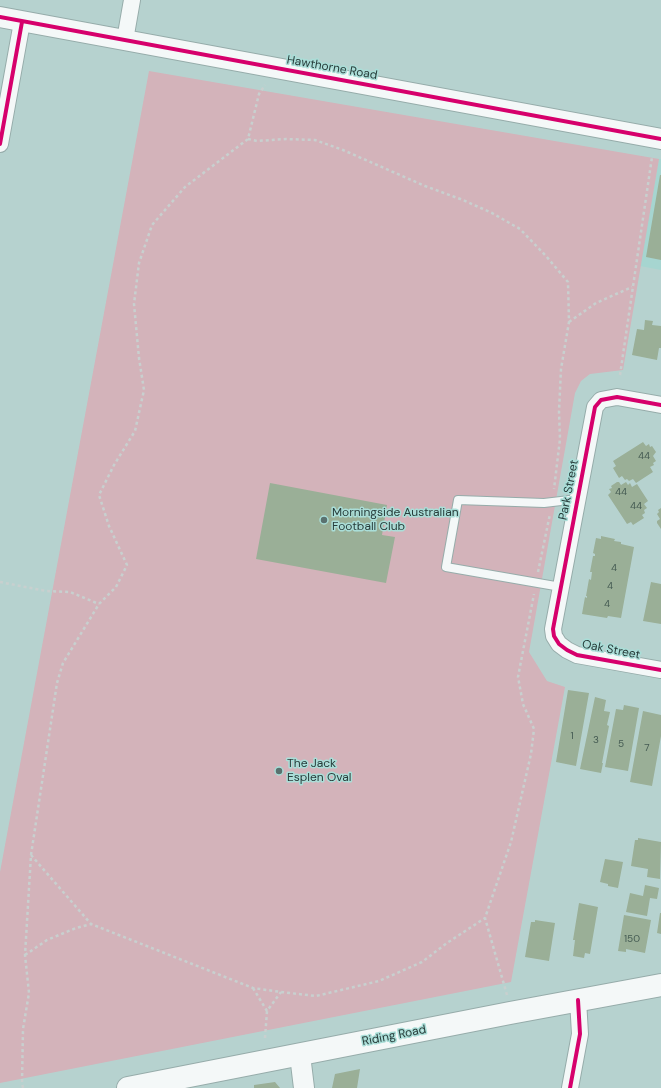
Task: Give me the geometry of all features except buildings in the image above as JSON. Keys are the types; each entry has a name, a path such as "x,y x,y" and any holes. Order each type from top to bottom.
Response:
{"main road":[{"name":"Riding Road","path":"128,1088 661,985"}],"street":[{"path":"125,40 132,0"},
{"name":"Hawthorne Road","path":"0,18 661,139"},
{"path":"0,144 22,22"},
{"name":"Park Street","path":"559,644 554,636 553,629 595,407 601,400 617,397 661,405"},
{"name":"Oak Street","path":"559,644 577,655 661,670"},
{"path":"570,1088 580,1034 578,1000"},
{"path":"300,1055 304,1088"}],"lane":[{"path":"561,587 446,567 458,500 548,503 578,499"}],"path":[{"path":"23,1088 23,1029 28,993 25,955 31,855 57,683 63,663 99,604 116,587 127,565 109,526 99,494 114,465 135,431 144,390 139,358 134,304 139,263 152,225 184,187 248,139 259,94 265,87 268,66"},
{"path":"620,375 652,157"},
{"path":"570,322 596,303 632,287"},
{"path":"0,582 46,591 70,592 99,604"},
{"path":"31,855 91,924 253,988 281,992 316,996 379,981 422,962 485,918"},
{"path":"25,955 47,940 76,928 91,924"},
{"path":"253,988 267,1011"},
{"path":"265,1038 267,1011 281,992"}],"shaded area":[{"path":"149,71 659,159 623,370 590,374 581,381 575,393 529,652 547,681 565,687 511,982 0,1083 0,872"},
{"path":"659,159 661,159 661,270 640,266"}],"cycle path":[{"path":"0,17 661,139"},
{"path":"0,144 22,22"},
{"path":"661,405 617,397 601,400 595,407 553,629 554,636 559,644 577,655 661,670"},
{"path":"570,1088 580,1034 578,1000"}],"place":[{"name":"Morningside Australian Football Club","path":"324,520"},
{"name":"The Jack Esplen Oval","path":"279,771"}]}
